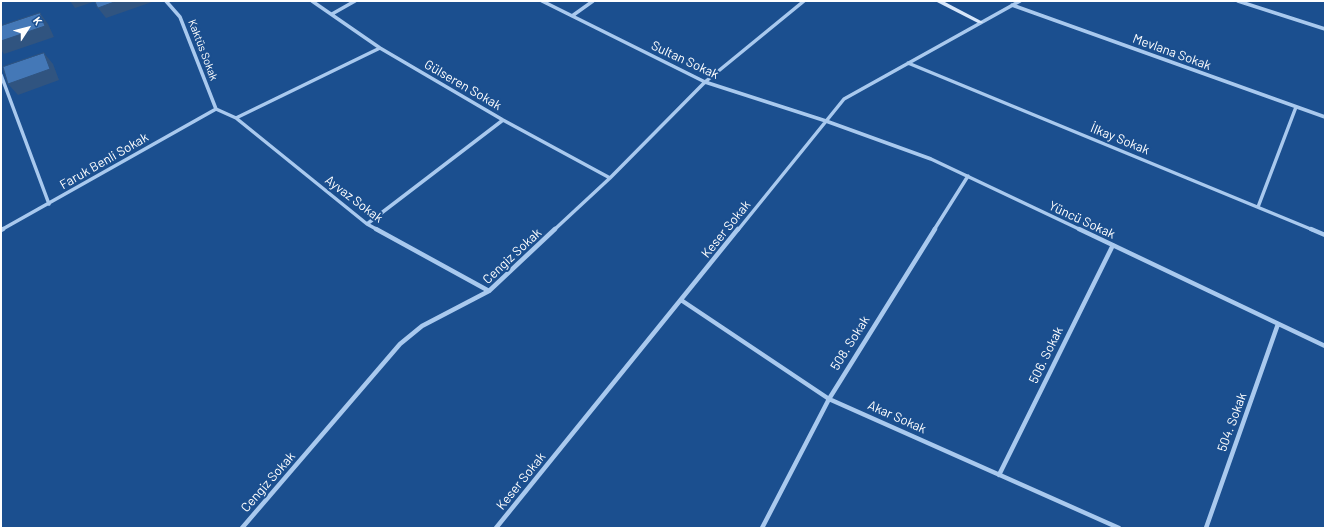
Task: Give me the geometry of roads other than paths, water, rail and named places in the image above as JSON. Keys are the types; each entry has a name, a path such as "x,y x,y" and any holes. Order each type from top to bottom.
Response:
{"street":[{"name":"Kaktüs Sokak","path":"166,1 180,17 216,109"},
{"name":"Gülseren Sokak","path":"312,1 380,48 503,120 610,178"},
{"path":"332,14 355,1"},
{"name":"Sultan Sokak","path":"542,1 705,82 826,121"},
{"path":"572,16 593,1"},
{"name":"Cengiz Sokak","path":"242,528 400,344 422,326 489,291 610,178 705,82 804,1"},
{"path":"938,1 980,22"},
{"name":"Keser Sokak","path":"496,528 844,99 1020,1"},
{"path":"1238,1 1325,29"},
{"name":"Mevlana Sokak","path":"1012,5 1325,117"},
{"path":"236,118 380,48"},
{"name":"İlkay Sokak","path":"908,63 1325,235"},
{"path":"1,75 49,204"},
{"path":"1258,207 1296,107"},
{"name":"Ayvaz Sokak","path":"216,109 236,118 367,224 489,291"},
{"name":"Faruk Benli Sokak","path":"1,230 216,109"},
{"path":"367,224 503,120"},
{"name":"Yüncü Sokak","path":"826,121 931,159 1325,346"},
{"name":"508. Sokak","path":"762,528 829,399 968,176"},
{"name":"506. Sokak","path":"999,475 1113,245"},
{"name":"Akar Sokak","path":"681,300 829,399 1119,528"},
{"name":"504. Sokak","path":"1206,528 1278,324"}]}
